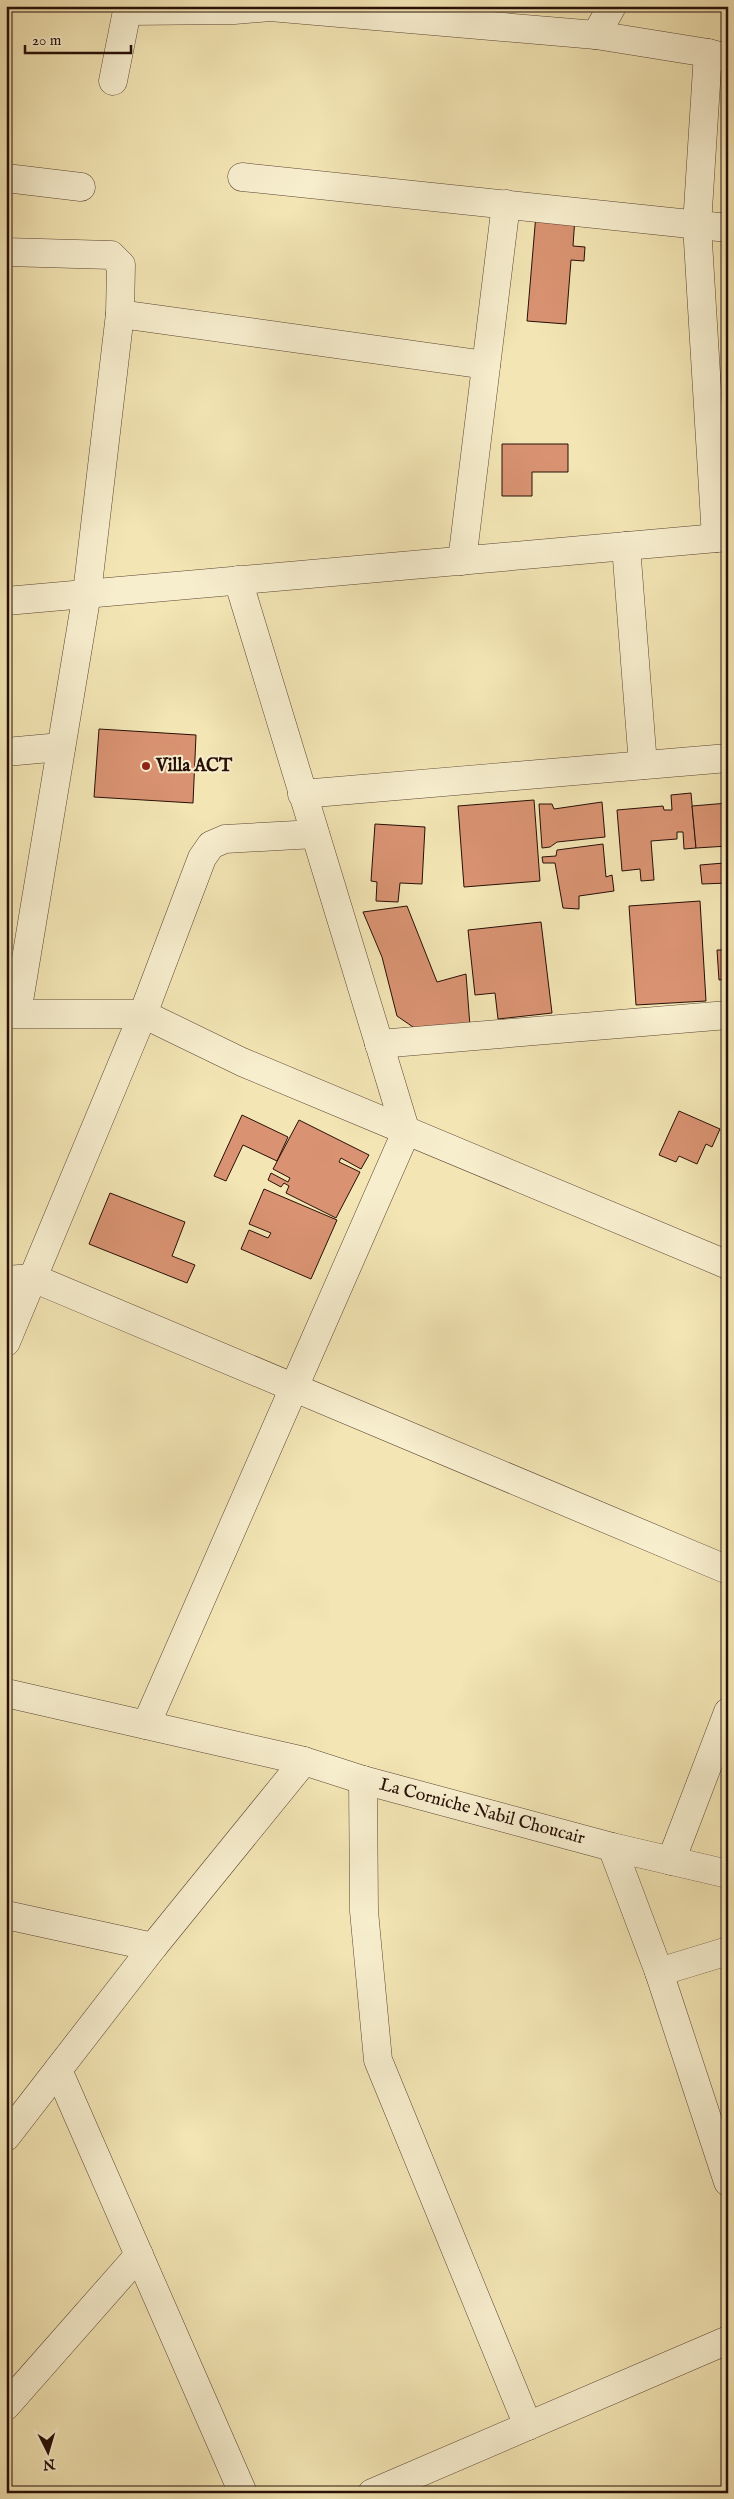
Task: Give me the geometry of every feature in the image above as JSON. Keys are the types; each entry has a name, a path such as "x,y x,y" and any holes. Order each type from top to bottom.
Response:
{"street":[{"path":"596,35 612,6"},
{"path":"6,600 722,538 697,225 718,56 596,35 270,7 234,10 128,9 113,81"},
{"path":"242,177 728,228"},
{"path":"6,178 81,187"},
{"path":"462,561 506,204"},
{"path":"6,252 111,255 121,265 120,314 87,594 12,1014 143,1014 242,1062 728,1265"},
{"path":"120,314 486,366"},
{"path":"626,546 643,765"},
{"path":"146,1725 406,1132 238,580"},
{"path":"6,752 61,747"},
{"path":"302,794 728,758"},
{"path":"6,1342 143,1014 202,858 211,845 225,839 315,834"},
{"path":"379,1044 728,1015"},
{"path":"6,1280 33,1278 728,1570"},
{"name":"La Corniche Nabil Choucair","path":"6,1693 304,1761 363,1780 612,1847 728,1874"},
{"path":"671,1861 728,1712"},
{"path":"6,2137 153,1947 304,1761"},
{"path":"363,1780 364,1911 378,2060 528,2426"},
{"path":"612,1847 659,1972 728,2182"},
{"path":"6,1915 153,1947"},
{"path":"659,1972 728,1951"},
{"path":"58,2070 243,2493"},
{"path":"6,2406 139,2255"},
{"path":"372,2493 728,2340"}],"building":[{"path":"536,214 575,217 573,246 585,247 584,261 571,260 566,324 527,321"},
{"path":"502,444 568,444 568,472 532,472 532,496 502,496"},
{"name":"Villa ACT","path":"99,729 196,735 193,803 94,797"},
{"path":"691,793 696,848 684,849 683,832 677,832 677,839 651,841 654,880 641,881 640,869 622,871 617,810 663,806 664,810 672,810 671,795"},
{"path":"534,800 540,881 464,887 458,806"},
{"path":"602,802 605,837 557,842 550,847 542,848 539,804 552,804 554,809"},
{"path":"728,803 728,846 696,848 692,806"},
{"path":"375,824 425,827 422,884 400,883 398,902 376,901 377,882 371,881"},
{"path":"603,844 606,877 612,875 614,891 579,896 579,909 563,908 555,863 543,863 542,857 556,856 557,850"},
{"path":"724,863 728,883 702,884 700,865"},
{"path":"700,901 706,1001 636,1005 629,906"},
{"path":"407,906 437,982 466,974 470,1026 416,1029 397,1016 382,957 363,912"},
{"path":"541,922 552,1013 498,1019 495,993 475,995 468,930"},
{"path":"717,950 728,950 728,979 719,980"},
{"path":"679,1111 720,1129 712,1147 706,1144 697,1164 679,1156 676,1162 659,1155"},
{"path":"242,1115 288,1137 277,1161 243,1145 226,1181 214,1176"},
{"path":"299,1120 369,1155 361,1169 341,1158 339,1162 360,1172 336,1218 286,1193 289,1186 284,1183 281,1187 268,1180 271,1173 288,1182 290,1178 273,1169"},
{"path":"264,1189 337,1220 311,1279 241,1249 249,1230 268,1238 271,1233 249,1224"},
{"path":"110,1193 185,1222 172,1256 195,1265 187,1283 89,1244"}],"place":[{"name":"Villa ACT","path":"146,766"}]}
